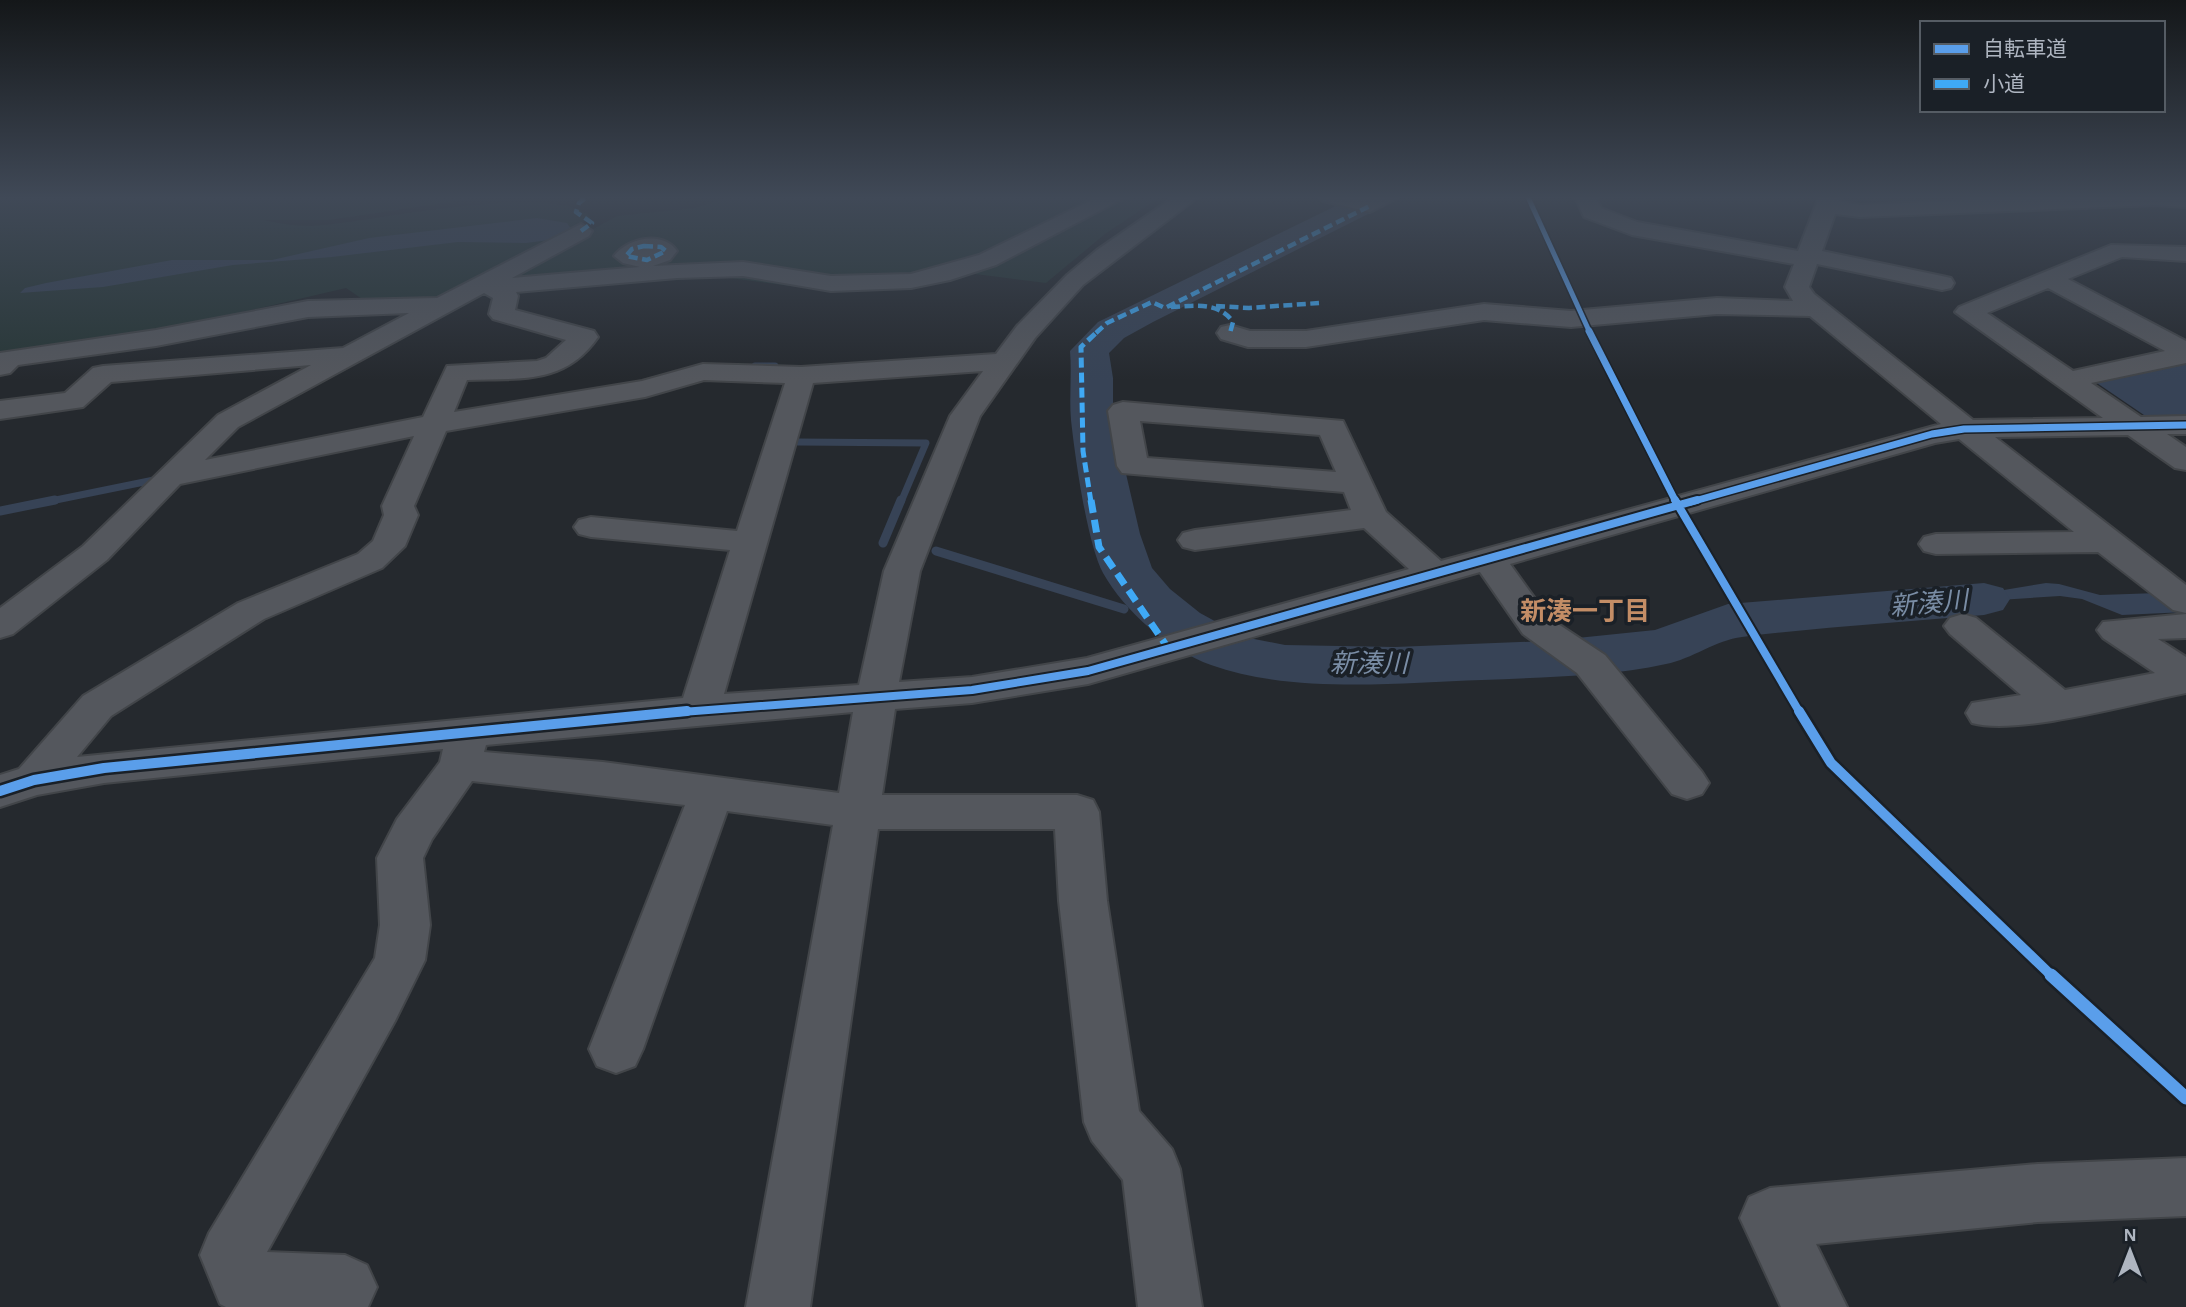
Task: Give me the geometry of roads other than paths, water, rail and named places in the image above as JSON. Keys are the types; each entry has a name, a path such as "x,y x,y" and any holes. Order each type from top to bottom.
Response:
{"street":[{"path":"3,621 95,553 228,421 442,304 485,286 531,258"},
{"path":"485,286 741,269 775,271 815,282 907,282 950,273 994,258"},
{"path":"778,1307 860,812 876,699 902,570 965,416 1026,332 1075,279 1101,258"},
{"path":"1806,258 1798,292 1814,309 2105,542 2170,585"},
{"path":"1811,258 1942,283"},
{"path":"2102,258 1968,312 2186,461"},
{"path":"2049,279 2186,353"},
{"path":"11,784 97,706 251,611 370,561 388,547 401,515 398,506 457,372 539,369 556,364 584,337 502,314 506,296 485,286"},
{"path":"0,367 10,358 156,338 308,309 442,304"},
{"path":"1230,333 1248,339 1306,339 1484,312 1572,319 1717,306 1814,309"},
{"path":"2082,377 2186,353"},
{"path":"0,410 73,401 103,374 350,354"},
{"path":"169,477 300,448 645,390 703,372 801,375 1003,362"},
{"path":"699,709 801,375"},
{"path":"1356,483 1133,466 1123,411 1332,427 1371,517 1435,574"},
{"path":"11,784 104,768 464,748 699,709 876,699 972,690 1088,671 1207,640 1650,511 1932,434 1964,429 2186,425"},
{"path":"1195,540 1371,517"},
{"path":"591,527 750,542"},
{"path":"1936,544 2105,542"},
{"path":"1489,559 1536,626 1579,656 1687,783"},
{"path":"1963,626 2058,705"},
{"path":"2186,626 2116,630 2186,677"},
{"path":"1986,713 2058,705 2186,677"},
{"path":"464,748 603,778 860,812 1077,812 1083,901 1112,1122 1151,1169 1170,1307"},
{"path":"345,1287 242,1282 231,1255 377,1005 400,960 405,925 400,858 412,831 464,748"},
{"path":"616,1049 711,794"},
{"path":"1815,1307 1770,1219 2038,1193 2186,1187"}],"water":[{"path":"320,258 233,265 103,287 20,293 25,288 46,283 172,260"},
{"path":"2186,357 2186,415 2144,415 2094,381"},
{"path":"2046,583 2100,595 2186,592 2186,612 2122,615 2082,599 2060,596 1907,606"}],"waterway":[{"name":"新湊川","path":"1254,258 1111,330 1089,351 1093,378 1092,418 1115,534 1128,571 1151,600 1181,625 1229,652 1285,663 1395,665 1548,659 1664,647 1728,621 1984,599"},
{"path":"755,366 775,366"},
{"path":"798,442 926,443 901,502"},
{"path":"46,502 154,480"},
{"path":"0,511 55,500"},
{"path":"883,543 901,500"},
{"path":"936,551 1124,609"},
{"name":"新湊川","path":"1167,622 1181,625"}],"district":[{"name":"新湊一丁目","path":"1585,612"}]}
